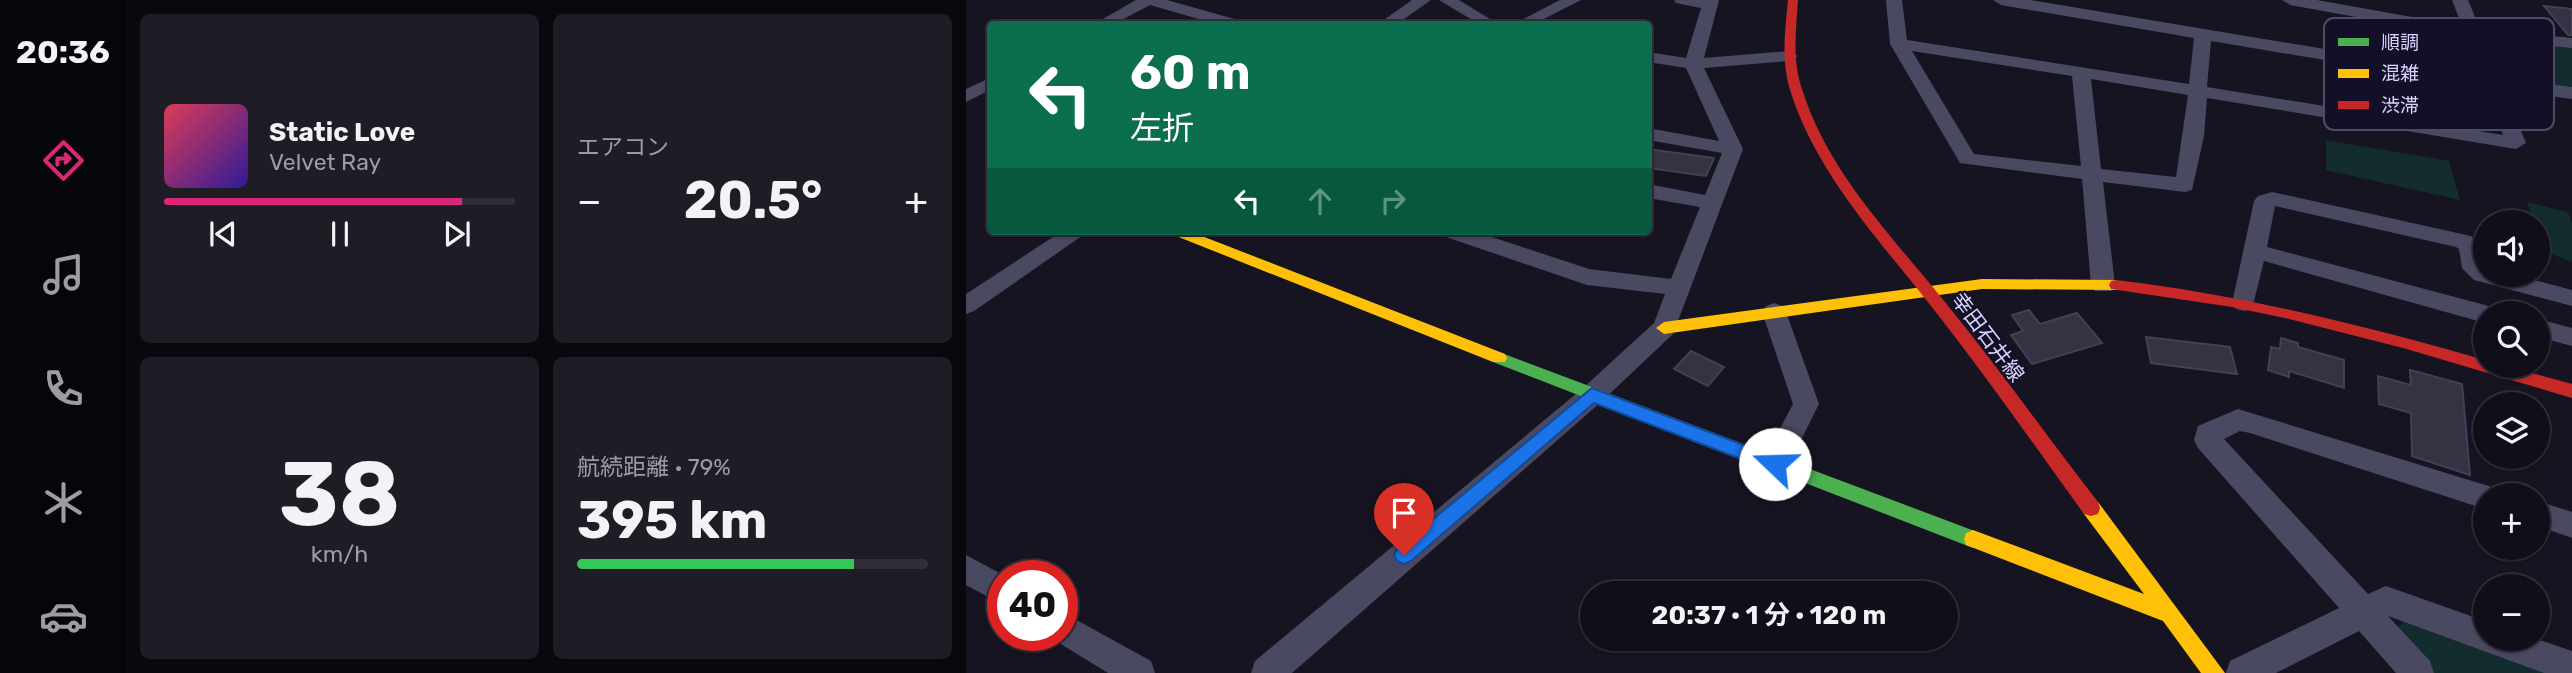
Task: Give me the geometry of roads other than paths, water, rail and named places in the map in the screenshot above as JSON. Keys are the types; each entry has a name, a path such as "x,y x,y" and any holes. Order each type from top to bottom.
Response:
{"street":[{"path":"1108,21 1148,0 1222,21"},
{"path":"1391,21 1423,0"},
{"path":"1447,0 1485,21"},
{"path":"1528,21 1573,0"},
{"path":"1267,673 1592,395 1664,328 1733,149 1693,64 1709,2 1682,0"},
{"name":"幸田石井線","path":"1793,0 1789,57 1799,94 1843,181 2214,673"},
{"path":"1894,0 1899,44 1967,159 2185,186 2194,136 2203,33"},
{"path":"2001,0 2324,54"},
{"path":"2290,0 2390,18"},
{"path":"2460,0 2467,18"},
{"path":"2554,41 2572,43"},
{"path":"1899,44 2324,112"},
{"path":"1652,58 1693,64 1789,57"},
{"path":"2081,72 2089,174 2103,285"},
{"path":"966,96 987,85"},
{"path":"2554,91 2572,93"},
{"path":"2436,130 2516,143 2511,130"},
{"path":"1652,135 1733,149"},
{"path":"1652,192 1714,203"},
{"path":"2244,303 2265,201 2272,199 2463,241 2469,246 2473,268 2482,274 2572,298"},
{"path":"966,305 1072,235"},
{"path":"1463,235 1587,277 1680,288"},
{"path":"1213,237 1592,395 2170,614"},
{"path":"2255,251 2473,311"},
{"path":"1664,328 1927,290 2020,282 2103,285 2146,288 2244,303 2324,322 2572,391"},
{"path":"1774,312 1806,404 1775,464"},
{"path":"2550,331 2572,337"},
{"path":"2418,673 2208,440 2208,434 2238,420 2250,422 2473,493"},
{"path":"2550,518 2572,525"},
{"path":"966,569 987,582"},
{"path":"2242,673 2386,601 2473,632"},
{"path":"1078,637 1139,673"},
{"path":"2527,651 2572,667"}]}
